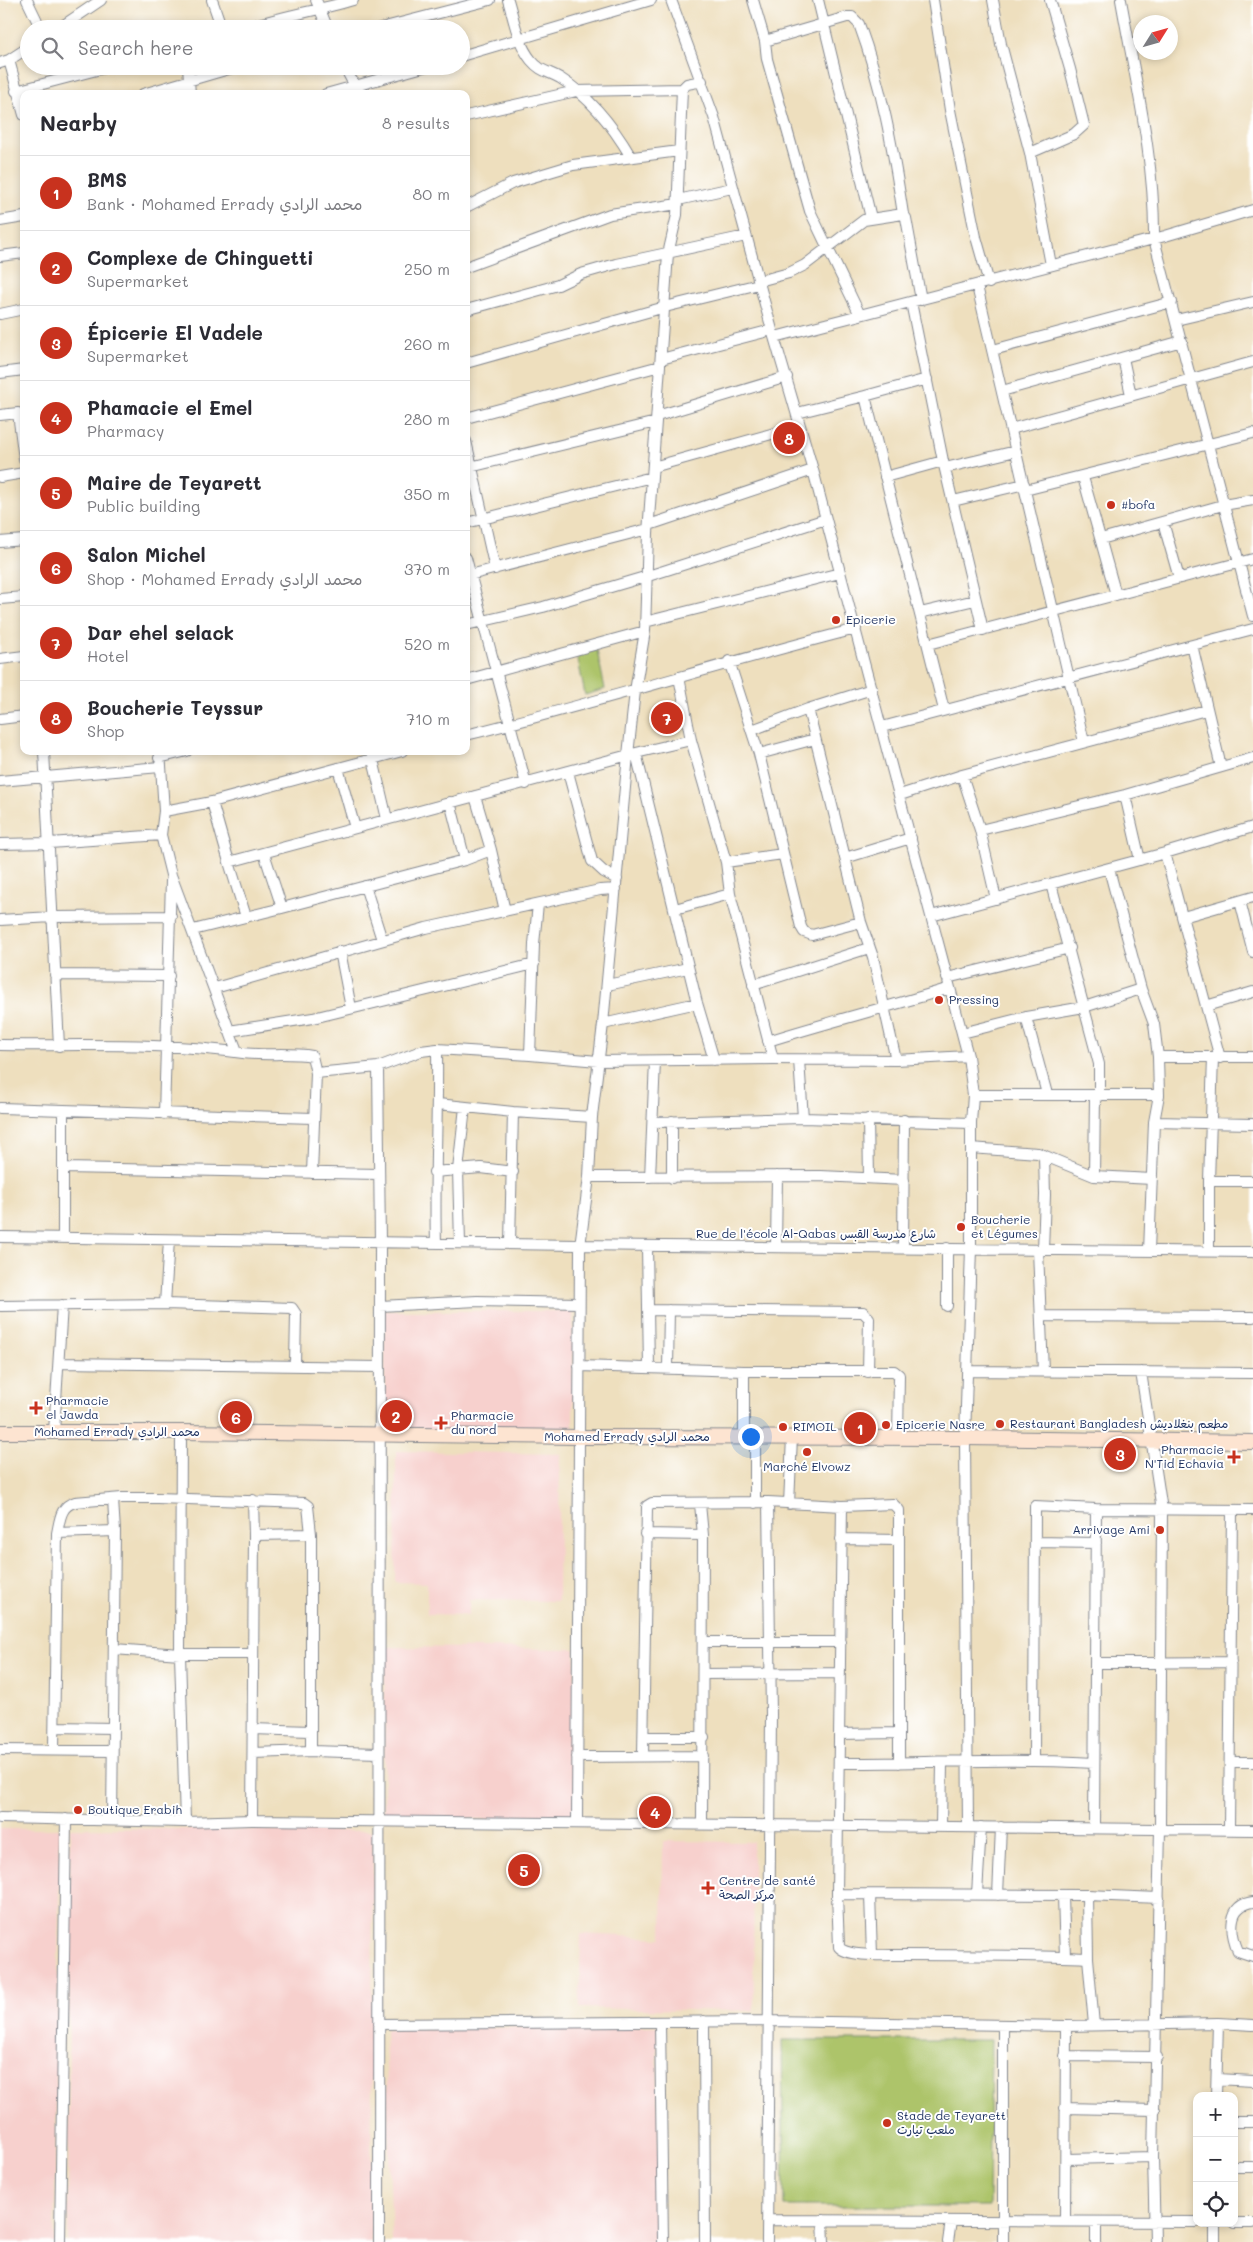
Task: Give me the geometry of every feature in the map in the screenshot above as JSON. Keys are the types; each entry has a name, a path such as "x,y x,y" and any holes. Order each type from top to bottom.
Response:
{"street":[{"path":"27,0 37,20"},
{"path":"71,20 101,0"},
{"path":"212,0 219,20"},
{"path":"316,0 324,20"},
{"path":"270,20 320,10 353,0"},
{"path":"412,20 490,0"},
{"path":"508,0 520,40 530,59 541,71 560,78 604,117 619,136 630,157"},
{"path":"470,54 652,0"},
{"path":"672,0 714,117 732,188 787,377 856,629 968,1056 974,1095 971,1123 971,1248 965,1438 969,1761 968,1827"},
{"path":"753,0 765,41 767,59 810,210 860,315"},
{"path":"818,0 837,71 871,218"},
{"path":"934,0 950,110 976,237 989,282"},
{"path":"993,0 1001,44 1030,153 1051,266"},
{"path":"1030,153 1074,134 1084,125 1050,0"},
{"path":"1122,0 1145,135 1154,214 1154,239 1253,616"},
{"path":"765,41 852,17 859,24 879,84 893,150 906,218 927,379 944,465 983,630"},
{"path":"20,53 4,61 20,102"},
{"path":"16,90 76,75"},
{"path":"189,75 190,90"},
{"path":"155,90 204,75"},
{"path":"348,75 361,90 402,75"},
{"path":"577,1823 578,1304 580,1246 589,1177 592,1117 632,754 635,690 645,627 648,527 668,254 678,215 682,89 687,84 702,81"},
{"path":"470,115 576,91 682,89"},
{"path":"470,205 513,183 573,166 679,151"},
{"path":"470,266 610,214 678,202 732,188"},
{"path":"470,417 661,362 773,333 860,315 977,286 1154,239 1253,210"},
{"path":"470,362 665,307 759,283 789,273 805,265 846,232 871,218 904,214"},
{"path":"0,221 20,218"},
{"path":"470,309 558,285 581,274 607,266 746,236"},
{"path":"0,256 20,254"},
{"path":"977,286 1084,742"},
{"path":"993,350 1172,302"},
{"path":"1176,320 1253,302"},
{"path":"0,314 20,310"},
{"path":"1002,391 1182,342"},
{"path":"1124,358 1131,395"},
{"path":"1011,429 1253,362"},
{"path":"0,373 20,370"},
{"path":"470,468 656,419 787,377"},
{"path":"797,413 927,379"},
{"path":"865,396 944,710"},
{"path":"0,416 20,413"},
{"path":"470,522 652,472 800,426"},
{"path":"953,501 1083,477 1253,433"},
{"path":"886,477 1016,451"},
{"path":"470,576 648,527 813,470"},
{"path":"470,472 495,569"},
{"path":"0,477 20,474"},
{"path":"1083,477 1116,595"},
{"path":"1101,539 1223,505 1253,500"},
{"path":"470,624 543,606 648,576 826,520"},
{"path":"1162,522 1179,578"},
{"path":"0,542 20,540"},
{"path":"928,644 1253,559"},
{"path":"470,679 645,627 840,573"},
{"path":"470,579 484,620 526,784"},
{"path":"0,599 20,597"},
{"path":"920,613 975,600"},
{"path":"470,735 635,690 729,661 856,629"},
{"path":"882,727 1253,629"},
{"path":"1192,645 1221,767"},
{"path":"0,659 20,656"},
{"path":"729,661 759,754 801,927 804,932 812,935 861,922"},
{"path":"680,677 691,740 726,862 730,894 773,1059"},
{"path":"752,730 872,690"},
{"path":"808,710 861,922 885,1008 896,1060"},
{"path":"900,795 962,774 1206,710"},
{"path":"0,719 20,716"},
{"path":"759,754 815,739"},
{"path":"229,862 450,802 526,784 632,754 691,740"},
{"path":"632,754 675,908 688,968 714,1060"},
{"path":"44,755 59,1046"},
{"path":"0,781 46,777 160,759 174,755"},
{"path":"164,811 212,802 338,768 372,755 387,819"},
{"path":"980,830 1124,795 1253,758"},
{"path":"160,759 164,811 162,835 171,875 215,988 237,1051"},
{"path":"338,768 354,828"},
{"path":"568,772 592,861 617,884"},
{"path":"962,774 980,830 996,899"},
{"path":"1124,795 1140,860"},
{"path":"475,796 491,850 505,912"},
{"path":"212,802 246,917"},
{"path":"450,802 465,860"},
{"path":"931,916 1140,860 1253,827"},
{"path":"0,844 50,843 162,835"},
{"path":"845,858 911,838"},
{"path":"192,930 465,860 491,850"},
{"path":"264,852 282,908"},
{"path":"1165,853 1206,1006 1217,1057 1209,1181 1209,1252"},
{"path":"726,862 783,854"},
{"path":"1109,868 1141,989 1154,1024 1158,1057 1159,1096 1154,1122 1149,1251"},
{"path":"164,1114 172,916 171,875"},
{"path":"215,988 382,940 617,884"},
{"path":"1052,884 1100,1064 1094,1176"},
{"path":"365,886 382,940"},
{"path":"675,908 730,894"},
{"path":"1183,917 1253,897"},
{"path":"1240,901 1253,952"},
{"path":"530,1055 538,904"},
{"path":"0,920 52,917 172,916"},
{"path":"753,985 869,948"},
{"path":"947,978 1070,948"},
{"path":"340,952 351,1008"},
{"path":"229,1031 314,1018 534,964"},
{"path":"607,985 688,968"},
{"path":"55,975 170,976"},
{"path":"768,1041 950,988"},
{"path":"962,1033 1026,1017 1084,1006 1141,989"},
{"path":"1206,1006 1253,992"},
{"path":"603,1024 697,1003"},
{"path":"1026,1017 1047,1094"},
{"path":"0,1045 167,1047 237,1051 254,1054 312,1056 316,1073 312,1172"},
{"path":"436,1243 434,1172 438,1104 437,1049"},
{"path":"316,1073 378,1067 421,1051 437,1049 598,1061 896,1060 968,1056"},
{"path":"1158,1057 1253,1056"},
{"path":"650,1177 655,1060"},
{"path":"799,1060 803,1118"},
{"path":"378,1067 380,1243 379,2242"},
{"path":"974,1095 1159,1096"},
{"path":"438,1104 513,1112 592,1117"},
{"path":"460,1243 458,1170 465,1107"},
{"path":"0,1108 313,1118"},
{"path":"63,1110 63,1238"},
{"path":"510,1243 513,1112"},
{"path":"653,1122 803,1118 971,1123"},
{"path":"868,1119 869,1178"},
{"path":"903,1248 904,1120"},
{"path":"672,1121 672,1178"},
{"path":"1154,1122 1253,1124"},
{"path":"971,1148 1032,1152 1044,1155 1094,1176 1152,1179"},
{"path":"1043,1371 1041,1250 1045,1194 1044,1155"},
{"path":"64,1168 379,1174"},
{"path":"434,1172 481,1168 513,1172"},
{"path":"589,1177 778,1176 904,1180"},
{"path":"776,1247 778,1176"},
{"path":"1209,1181 1253,1182"},
{"name":"Rue de l'école Al-Qabas شارع مدرسة القبس","path":"0,1237 380,1243 510,1243 580,1246 1253,1252"},
{"path":"165,1304 169,1240"},
{"path":"647,1246 649,1367"},
{"path":"947,1248 947,1306"},
{"path":"380,1306 477,1301 578,1304"},
{"path":"0,1306 165,1304 292,1308 296,1314 295,1364"},
{"path":"54,1432 62,1305"},
{"path":"649,1310 863,1312 869,1318 868,1372"},
{"path":"668,1368 669,1310"},
{"path":"1041,1316 1253,1317"},
{"path":"59,1363 295,1364 380,1367"},
{"path":"579,1366 744,1371 898,1372 898,1438"},
{"path":"744,1371 755,1503"},
{"path":"967,1371 1253,1373"},
{"path":"1141,1372 1162,1510 1157,2057 1153,2158 1154,2242"},
{"name":"Mohamed Errady محمد الرادي","path":"0,1432 181,1432 380,1436 965,1438 1253,1442"},
{"path":"181,1432 180,1654 184,1822"},
{"path":"789,1504 792,1437"},
{"path":"54,1750 56,1533 64,1508 68,1504 131,1498 306,1503 311,1534 311,1751"},
{"path":"112,1820 115,1531 113,1500"},
{"path":"252,1820 253,1500"},
{"path":"767,2242 768,1825 771,1714 768,1502"},
{"path":"643,1756 647,1506 652,1503 768,1502 842,1506 893,1504 899,1510 899,1763"},
{"path":"700,1504 703,1535 704,1737 702,1824"},
{"path":"1034,1760 1034,1508 1036,1505 1096,1509 1253,1510"},
{"path":"842,1506 837,1894 839,1947 845,1952 872,1955 1003,1954 1088,1958"},
{"path":"1094,1828 1096,1509"},
{"path":"1229,1830 1232,1510"},
{"path":"56,1533 115,1531"},
{"path":"254,1535 311,1534"},
{"path":"646,1534 703,1535"},
{"path":"842,1539 898,1540"},
{"path":"1034,1542 1096,1542"},
{"path":"703,1642 840,1642"},
{"path":"114,1649 180,1654 253,1654"},
{"path":"1095,1663 1231,1662"},
{"path":"703,1674 840,1674"},
{"path":"55,1727 113,1728"},
{"path":"253,1730 310,1731"},
{"path":"840,1734 898,1733"},
{"path":"644,1737 704,1737"},
{"path":"0,1750 112,1750"},
{"path":"253,1753 311,1751 380,1753"},
{"path":"578,1758 703,1756"},
{"path":"840,1763 942,1763 1034,1760 1094,1763"},
{"path":"1230,1762 1253,1762"},
{"path":"940,1827 942,1763"},
{"path":"0,1818 184,1822 252,1820 1253,1830"},
{"path":"60,2242 66,1819"},
{"path":"977,1894 981,1827"},
{"path":"998,1895 1001,1827"},
{"path":"837,1894 1087,1895 1159,1898"},
{"path":"870,1895 872,1955"},
{"path":"1087,1895 1088,1958 1094,2025"},
{"path":"1063,1896 1065,1957"},
{"path":"1253,1902 1240,1906 1235,1911 1233,1917 1235,1944 1238,1951 1253,1956"},
{"path":"704,2021 705,2242"},
{"path":"379,2024 768,2021 1066,2026 1218,2022 1253,2025"},
{"path":"660,2022 663,2242"},
{"path":"1216,2092 1218,2022"},
{"path":"1003,2025 1003,2242"},
{"path":"1065,2221 1066,2026"},
{"path":"1065,2056 1157,2057"},
{"path":"1216,2080 1253,2081"},
{"path":"1065,2108 1155,2110"},
{"path":"1238,2122 1253,2122"},
{"path":"1066,2159 1153,2158"},
{"path":"1238,2167 1253,2166"},
{"path":"767,2220 1193,2222"},
{"path":"824,2220 824,2242"},
{"path":"948,2242 951,2221"},
{"path":"1096,2222 1096,2242"},
{"path":"1238,2223 1253,2223"},
{"path":"1215,2227 1215,2242"}],"shaded area":[{"path":"385,1311 573,1311 573,1433 385,1432"},
{"path":"396,1451 560,1454 558,1601 469,1600 469,1615 427,1614 427,1583 395,1582"},
{"path":"385,1647 575,1649 575,1820 384,1818"},
{"path":"70,1828 373,1831 371,2242 68,2242"},
{"path":"0,1829 60,1829 54,2242 0,2242"},
{"name":"Centre de santé مركز الصحة","path":"663,1841 753,1842 754,2011 579,2008 581,1934 662,1938"},
{"path":"657,2026 660,2242 392,2242 385,2029"}],"green space":[{"path":"597,650 605,689 585,695 577,655"},
{"name":"Stade de Teyarett ملعب تيارت","path":"782,2040 991,2040 989,2206 784,2206"}],"place":[{"name":"Boucherie Teyssur","path":"789,438"},
{"name":"#bofa","path":"1111,505"},
{"name":"Epicerie","path":"836,620"},
{"name":"Dar ehel selack","path":"667,718"},
{"name":"Pressing","path":"939,1000"},
{"name":"Boucherie et Légumes","path":"961,1227"},
{"name":"Pharmacie el Jawda","path":"36,1408"},
{"name":"Complexe de Chinguetti","path":"396,1416"},
{"name":"Salon Michel","path":"236,1417"},
{"name":"Pharmacie du nord","path":"441,1423"},
{"name":"Restaurant Bangladesh مطعم بنغلاديش","path":"1000,1424"},
{"name":"Epicerie Nasre","path":"886,1425"},
{"name":"RIMOIL","path":"783,1427"},
{"name":"BMS","path":"860,1428"},
{"name":"Marché Elvowz","path":"807,1452"},
{"name":"Épicerie El Vadele","path":"1120,1454"},
{"name":"Pharmacie N'Tid Echavia","path":"1234,1457"},
{"name":"Arrivage Ami","path":"1160,1530"},
{"name":"Boutique Erabih","path":"78,1810"},
{"name":"Phamacie el Emel","path":"655,1812"},
{"name":"Maire de Teyarett","path":"524,1870"},
{"name":"Centre de santé مركز الصحة","path":"708,1888"},
{"name":"Stade de Teyarett ملعب تيارت","path":"887,2123"}]}
